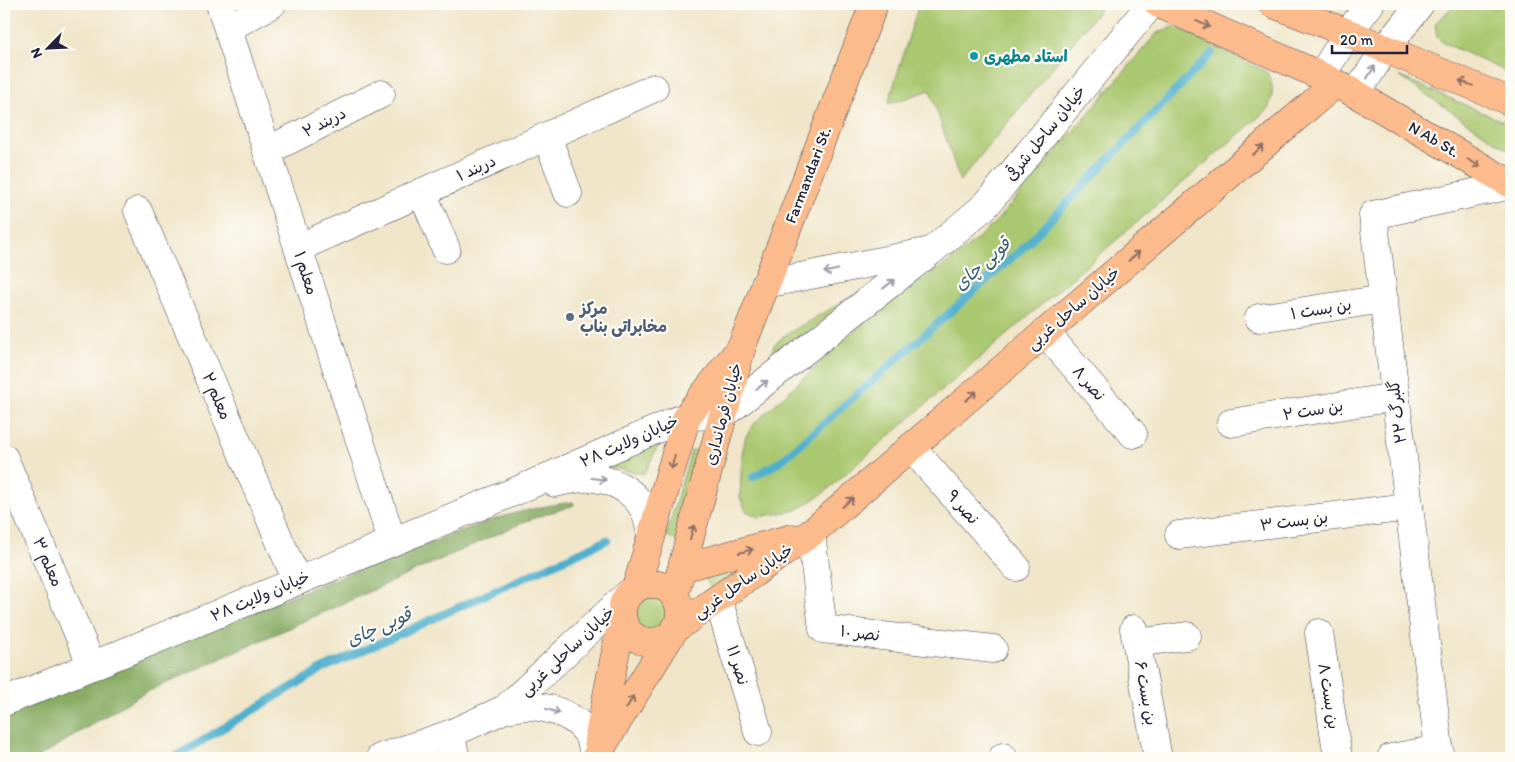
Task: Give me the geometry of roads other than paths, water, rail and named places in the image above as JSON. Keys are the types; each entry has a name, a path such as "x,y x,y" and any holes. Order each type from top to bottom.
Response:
{"main road":[{"name":"Farmandari St.","path":"742,346 874,4"},
{"name":"N Ab St.","path":"1159,4 1338,84 1511,185"},
{"path":"1273,4 1348,33 1511,102"},
{"name":"خیابان ساحل غربی","path":"673,631 811,533 1338,84"},
{"name":"خیابان فرمانداری","path":"674,596 742,346"},
{"name":"خیابان فرمانداری","path":"632,591 651,536 687,416 742,346"},
{"name":"خیابان ساحل غربی","path":"682,568 811,533"},
{"path":"653,584 668,590 674,596 680,612 673,631 595,758 622,620 622,610 632,591 653,584"},
{"path":"622,620 625,628 638,640 655,642 664,640 673,631"}],"street":[{"path":"224,16 272,4"},
{"name":"خیابان ساحل شرقی","path":"723,415 930,252 986,205 1151,4"},
{"path":"1338,84 1348,33 1370,4"},
{"path":"1338,84 1385,50 1420,4"},
{"name":"معلم ۱","path":"224,16 392,541"},
{"name":"دربند ۱","path":"298,248 654,88"},
{"name":"دربند ۲","path":"267,151 381,94"},
{"path":"547,136 568,193"},
{"name":"گلبرگ ۲۲","path":"1391,758 1439,749 1373,215 1511,185"},
{"path":"422,192 446,250"},
{"name":"معلم ۲","path":"138,211 297,581"},
{"name":"خیابان ساحل شرقی","path":"765,284 930,252"},
{"name":"بن بست ۱","path":"1259,318 1384,299"},
{"name":"نصر ۸","path":"1046,332 1133,434"},
{"name":"بن ست ۲","path":"1230,423 1395,397"},
{"path":"687,416 723,415"},
{"name":"خیابان ولایت ۲۸","path":"4,702 516,491 687,416"},
{"name":"نصر ۹","path":"911,447 1016,567"},
{"name":"معلم ۳","path":"4,458 92,666"},
{"name":"خیابان ولایت ۲۸","path":"516,491 581,478 610,481 624,489 641,505 647,517 651,536"},
{"name":"بن بست ۳","path":"1179,535 1409,507"},
{"name":"نصر ۱۰","path":"811,533 823,629 993,649"},
{"name":"خیابان ساحلی غربی","path":"380,758 453,746 505,708 632,591"},
{"name":"نصر ۱۱","path":"718,599 758,732"},
{"name":"بن بست ۸","path":"1319,634 1338,758"},
{"name":"بن بست ۶","path":"1158,758 1136,636 1187,636"},
{"name":"خیابان ساحلی غربی","path":"505,708 530,706 553,710 573,719 590,739 595,758"}],"waterway":[{"name":"قوبی چای","path":"753,477 781,461 1023,248 1212,53"},
{"name":"قوبی چای","path":"173,758 322,669 607,540"}],"place":[{"name":"استاد مطهری","path":"974,56"},
{"name":"مرکز مخابراتی بناب","path":"570,317"}]}
